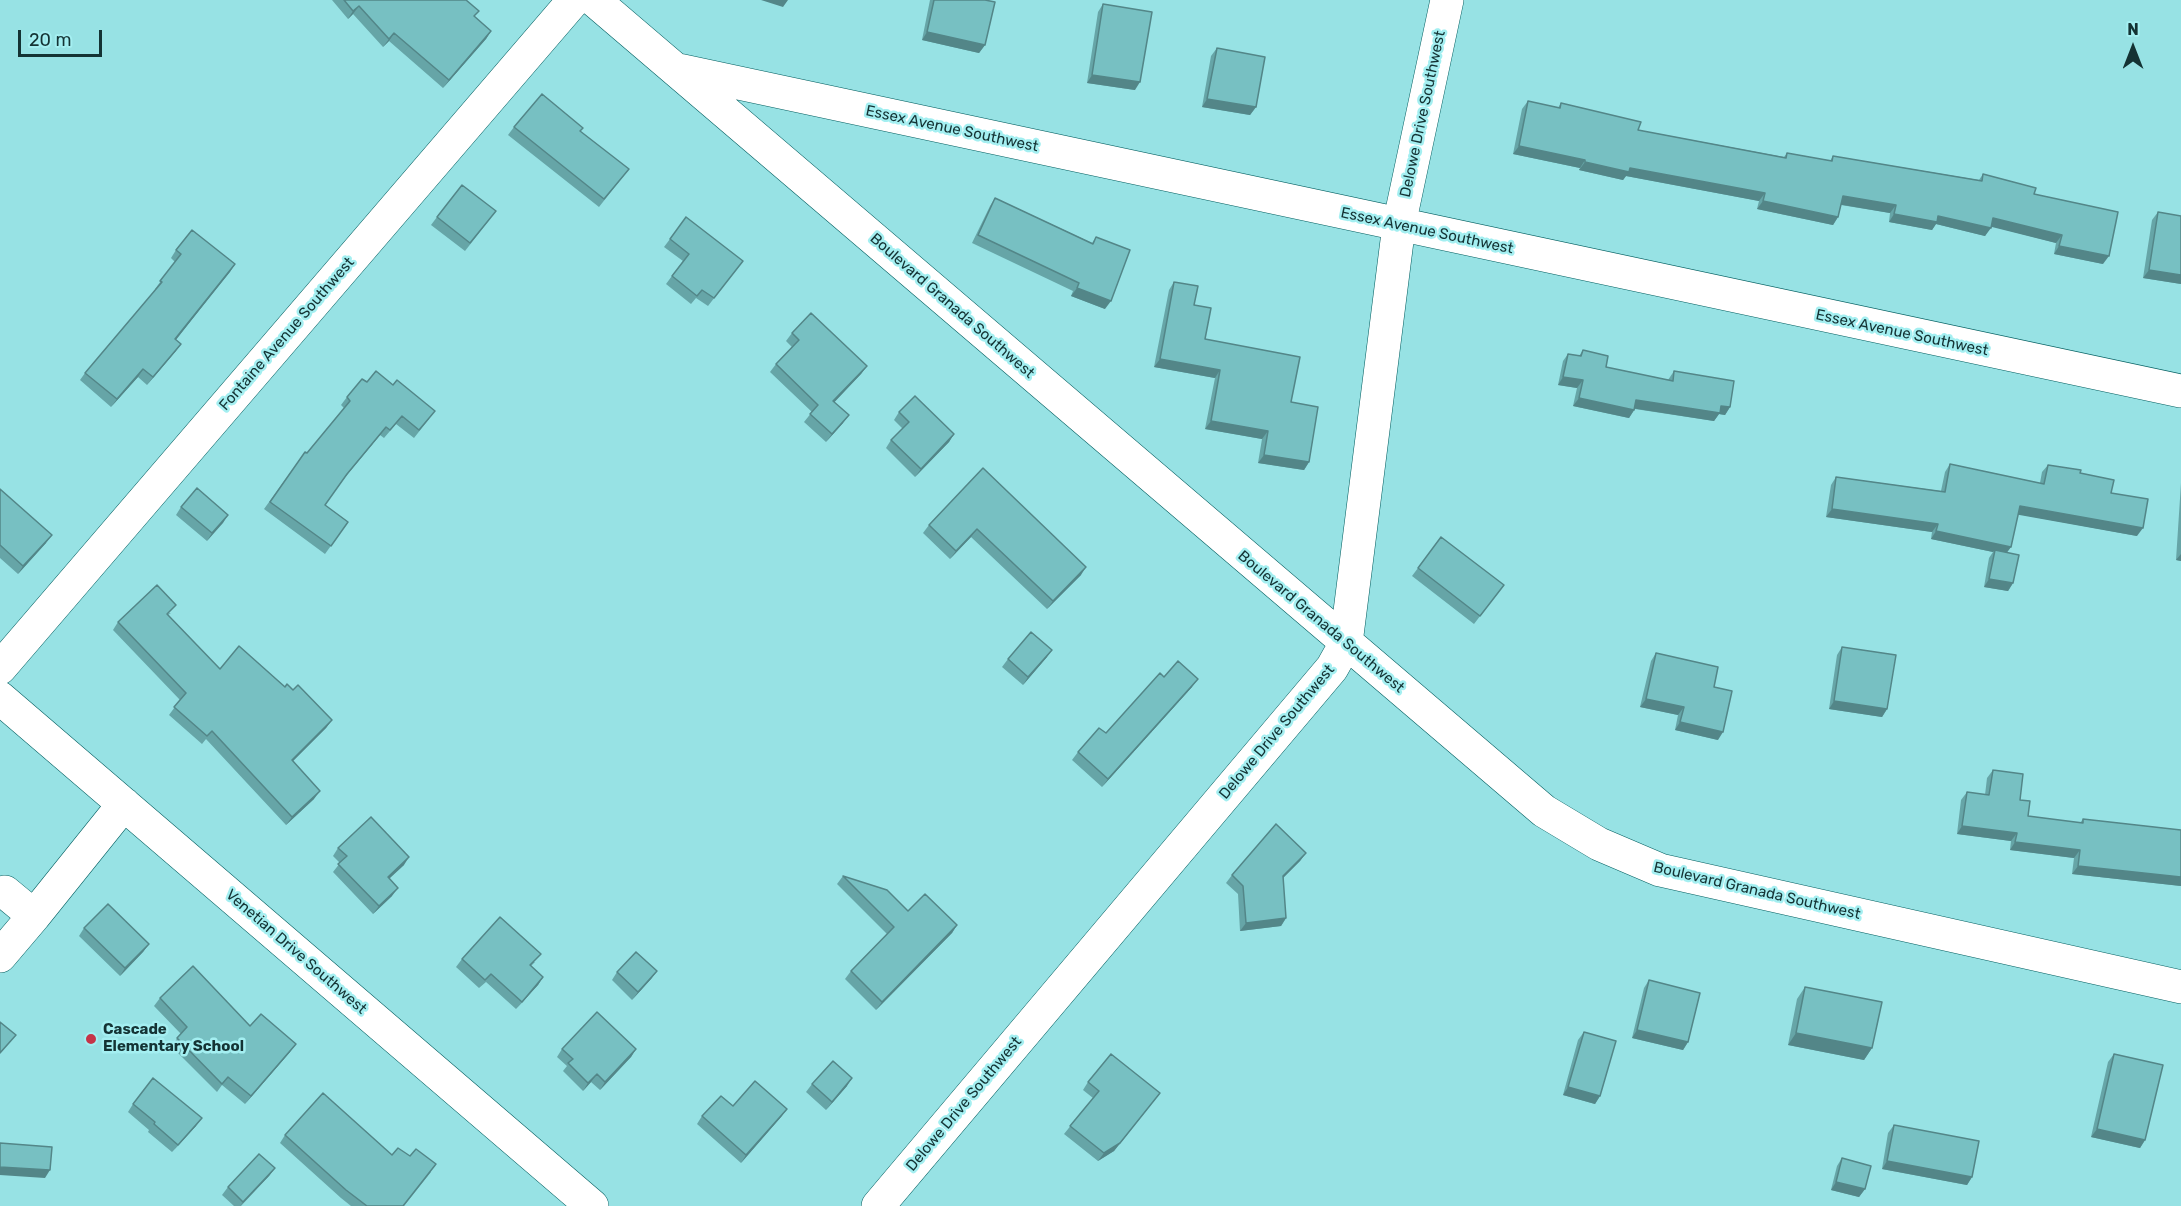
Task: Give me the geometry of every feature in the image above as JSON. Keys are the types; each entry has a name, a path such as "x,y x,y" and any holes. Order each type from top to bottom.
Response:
{"street":[{"name":"Fontaine Avenue Southwest","path":"0,668 574,0"},
{"name":"Boulevard Granada Southwest","path":"594,0 1544,811 1599,844 1660,870 2181,987"},
{"name":"Delowe Drive Southwest","path":"878,1206 1332,668 1346,643 1399,225 1447,0"},
{"name":"Essex Avenue Southwest","path":"674,69 2181,391"},
{"name":"Venetian Drive Southwest","path":"0,698 592,1206"},
{"path":"0,956 124,804"},
{"path":"5,891 34,916"}],"building":[{"path":"344,0 466,0 479,11 474,16 491,31 449,80 394,33 389,39 359,6 353,11"},
{"path":"934,0 995,2 985,45 927,32"},
{"path":"1103,4 1152,12 1140,82 1092,75"},
{"path":"1217,48 1265,57 1256,107 1207,99"},
{"path":"542,94 583,128 580,131 629,169 604,199 514,127"},
{"path":"1528,101 1560,108 1561,103 1641,122 1638,130 1786,158 1787,153 1832,161 1833,156 1982,181 1983,174 2036,188 2034,194 2118,212 2109,256 2059,246 2062,235 1993,218 1991,228 1938,216 1937,222 1894,214 1896,205 1843,196 1838,217 1763,201 1765,193 1630,168 1629,172 1519,146"},
{"path":"462,185 496,211 470,243 437,217"},
{"path":"995,198 1093,244 1096,237 1130,250 1111,301 1077,288 1079,283 978,235"},
{"path":"2158,212 2181,216 2181,275 2149,270"},
{"path":"686,217 743,261 714,298 702,290 697,296 672,276 689,254 670,239"},
{"path":"192,230 235,264 175,339 181,344 153,377 143,369 117,399 85,373 162,282 160,281 181,254 176,250"},
{"path":"1174,282 1198,286 1194,305 1211,308 1205,339 1300,357 1291,402 1318,407 1309,462 1264,455 1268,431 1211,421 1220,370 1160,359"},
{"path":"811,313 867,366 833,401 849,415 832,434 810,414 818,405 776,364 799,340 792,333"},
{"path":"1583,350 1608,356 1606,367 1673,381 1674,371 1734,381 1730,407 1721,406 1720,413 1636,400 1634,410 1579,398 1583,380 1563,377 1568,354 1581,356"},
{"path":"376,371 393,385 397,380 435,411 419,430 402,416 390,430 386,427 347,474 325,505 348,522 331,546 270,502 305,452 307,453 350,401 347,397 362,379 367,382"},
{"path":"915,396 954,434 921,469 891,440 909,422 899,412"},
{"path":"1950,464 2044,484 2048,465 2081,470 2080,473 2114,480 2111,493 2148,499 2143,528 2020,506 2011,547 1936,531 1938,524 1832,509 1836,477 1945,492"},
{"path":"983,468 1086,567 1053,601 977,529 956,551 929,525"},
{"path":"197,488 228,515 212,533 181,507"},
{"path":"0,489 52,535 23,566 0,545"},
{"path":"1441,537 1504,585 1480,616 1418,568"},
{"path":"1995,550 2019,555 2013,583 1989,579"},
{"path":"157,585 176,605 167,614 220,669 239,646 285,687 287,684 293,690 298,685 332,720 292,760 320,791 292,817 212,731 207,736 174,707 186,693 118,622"},
{"path":"1031,632 1052,650 1028,677 1008,659"},
{"path":"1842,647 1896,655 1887,709 1834,701"},
{"path":"1656,653 1718,667 1714,687 1732,691 1723,732 1680,722 1684,707 1646,699"},
{"path":"1178,661 1198,679 1108,779 1078,752 1099,728 1106,733 1160,673 1164,677"},
{"path":"1993,770 2023,774 2020,800 2030,801 2028,816 2083,823 2083,819 2181,830 2181,877 2078,866 2080,850 2015,842 2017,833 1962,826 1967,792 1989,795"},
{"path":"371,817 409,857 388,877 398,888 379,906 338,864 347,856 338,848"},
{"path":"1276,824 1306,853 1283,876 1286,918 1246,923 1243,886 1232,875"},
{"path":"843,876 887,890 908,911 925,894 957,925 882,1002 851,971 894,927"},
{"path":"108,904 149,944 125,968 84,928"},
{"path":"500,917 541,954 530,965 543,977 522,1002 491,974 485,980 462,959"},
{"path":"636,952 657,971 638,992 617,972"},
{"path":"193,966 250,1026 261,1014 296,1044 251,1096 228,1077 222,1084 177,1038 187,1027 160,998"},
{"path":"1649,980 1700,993 1688,1042 1637,1030"},
{"path":"1805,987 1882,1002 1872,1048 1796,1033"},
{"path":"597,1012 636,1049 605,1082 597,1074 588,1083 568,1063 573,1059 562,1049"},
{"path":"0,1022 16,1035 0,1053"},
{"path":"1584,1032 1616,1041 1600,1096 1568,1087"},
{"path":"1111,1054 1160,1093 1120,1143 1104,1153 1070,1126 1099,1091 1088,1082"},
{"path":"2114,1054 2163,1065 2145,1140 2097,1129"},
{"path":"833,1061 852,1078 832,1102 812,1084"},
{"path":"153,1078 202,1118 178,1145 133,1104"},
{"path":"755,1081 787,1109 746,1155 702,1116 721,1096 733,1106"},
{"path":"323,1093 392,1155 398,1148 410,1156 416,1149 436,1164 403,1206 367,1206 285,1135"},
{"path":"1894,1125 1979,1141 1972,1177 1887,1161"},
{"path":"0,1143 52,1147 50,1170 0,1167"},
{"path":"259,1154 275,1168 243,1202 228,1187"},
{"path":"1842,1158 1871,1166 1865,1189 1836,1182"}],"place":[{"name":"Cascade Elementary School","path":"91,1039"}]}
